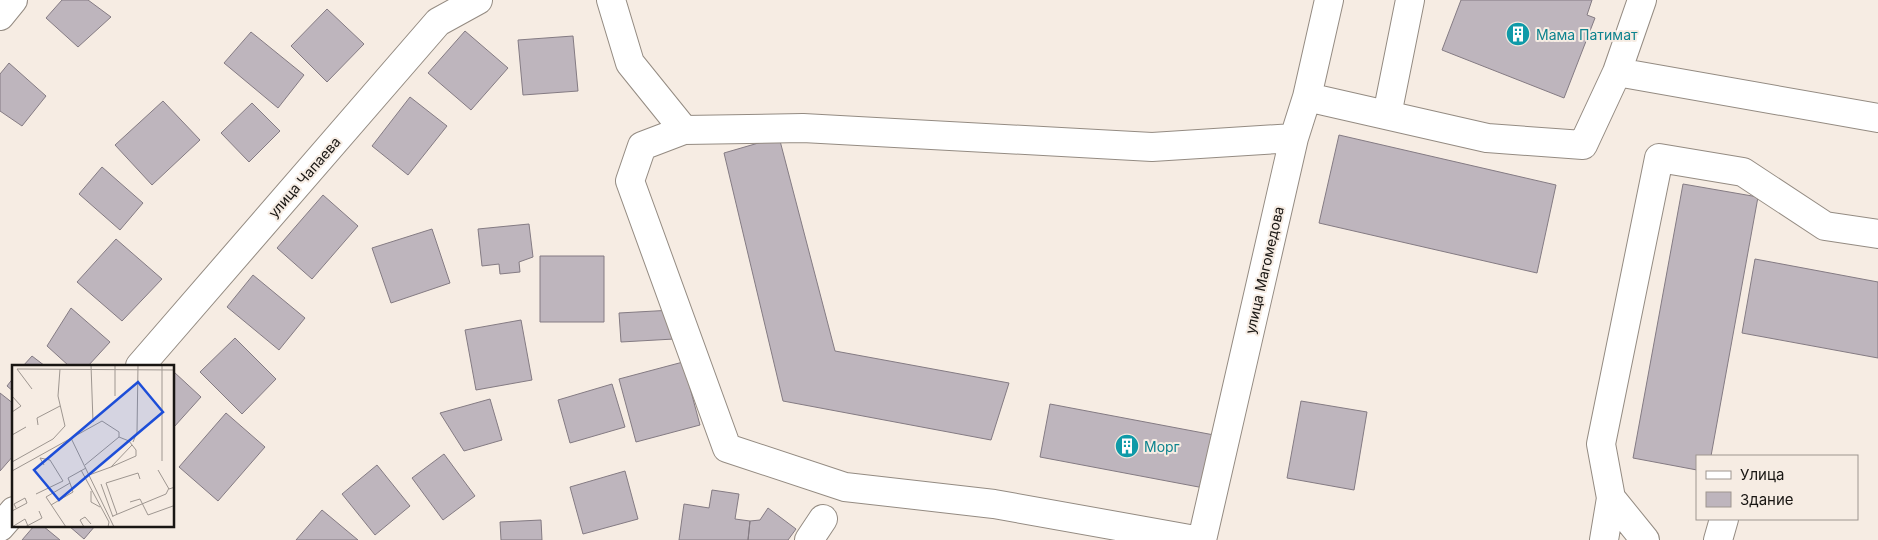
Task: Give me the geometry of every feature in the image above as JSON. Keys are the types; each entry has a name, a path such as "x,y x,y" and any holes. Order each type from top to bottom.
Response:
{"street":[{"path":"0,16 13,0"},
{"name":"улица Чапаева","path":"141,365 438,22 478,0"},
{"path":"611,0 630,63 684,130"},
{"name":"улица Магомедова","path":"1202,540 1294,138 1306,97 1329,0"},
{"path":"1386,115 1410,0"},
{"path":"1306,97 1487,138 1583,145 1617,72 1642,0"},
{"path":"1617,72 1878,118"},
{"path":"1195,540 994,504 845,487 727,448 630,181 642,146 684,130 803,128 1152,147 1294,138"},
{"path":"1604,540 1611,498 1601,444 1659,158 1743,172 1825,226 1878,234"},
{"path":"1611,498 1645,540"},
{"path":"0,527 12,513"},
{"path":"1718,540 1724,520"}],"building":[{"path":"62,0 88,0 111,17 78,47 46,18"},
{"name":"Мама Патимат","path":"1461,0 1592,0 1587,15 1595,18 1564,98 1442,50"},
{"path":"327,9 364,44 327,82 291,46"},
{"path":"465,31 508,68 471,110 428,73"},
{"path":"251,32 304,75 278,108 224,63"},
{"path":"573,36 578,91 523,95 518,40"},
{"path":"9,63 46,96 22,126 0,111 0,74"},
{"path":"410,97 447,126 408,175 372,146"},
{"path":"163,101 200,140 152,185 115,145"},
{"path":"252,103 280,131 249,162 221,133"},
{"path":"1339,135 1556,185 1537,273 1319,223"},
{"path":"779,137 835,351 1009,383 991,440 783,401 724,153"},
{"path":"102,167 143,203 120,230 79,194"},
{"path":"1683,184 1758,197 1711,455 1696,455 1696,470 1633,458"},
{"path":"323,195 358,226 312,279 277,248"},
{"path":"529,224 533,257 519,262 520,272 500,274 499,264 482,266 478,229"},
{"path":"432,229 450,283 391,303 372,248"},
{"path":"116,239 162,279 122,321 77,282"},
{"path":"540,256 604,256 604,322 540,322"},
{"path":"1755,259 1878,282 1878,358 1742,333"},
{"path":"253,275 305,318 279,350 227,307"},
{"path":"71,308 110,342 89,365 68,365 47,346"},
{"path":"673,310 674,339 621,342 619,313"},
{"path":"521,320 532,380 476,390 465,330"},
{"path":"235,338 276,379 242,414 200,372"},
{"path":"32,356 44,365 24,365"},
{"path":"683,362 700,425 636,442 619,379"},
{"path":"175,373 201,397 175,426"},
{"path":"12,380 12,390 7,386"},
{"path":"612,384 625,427 570,443 558,400"},
{"path":"0,393 12,402 12,457 0,471"},
{"path":"490,399 502,440 464,451 440,413"},
{"path":"1301,401 1367,412 1354,490 1287,478"},
{"name":"Морг","path":"1050,404 1214,435 1204,488 1040,457"},
{"path":"226,413 265,447 218,501 179,467"},
{"path":"444,454 475,496 443,520 412,478"},
{"path":"377,465 410,506 375,535 342,494"},
{"path":"625,471 638,519 583,534 570,487"},
{"path":"712,490 739,494 735,519 750,521 748,540 679,540 684,504 709,508"},
{"path":"768,508 796,529 788,540 748,540 750,521 760,520"},
{"path":"322,510 358,540 296,540"},
{"path":"541,520 542,540 501,540 500,522"},
{"path":"32,528 45,528 60,540 22,540"},
{"path":"71,528 93,528 84,539"}],"place":[{"name":"Мама Патимат","path":"1518,34"},
{"name":"Морг","path":"1127,446"}]}
